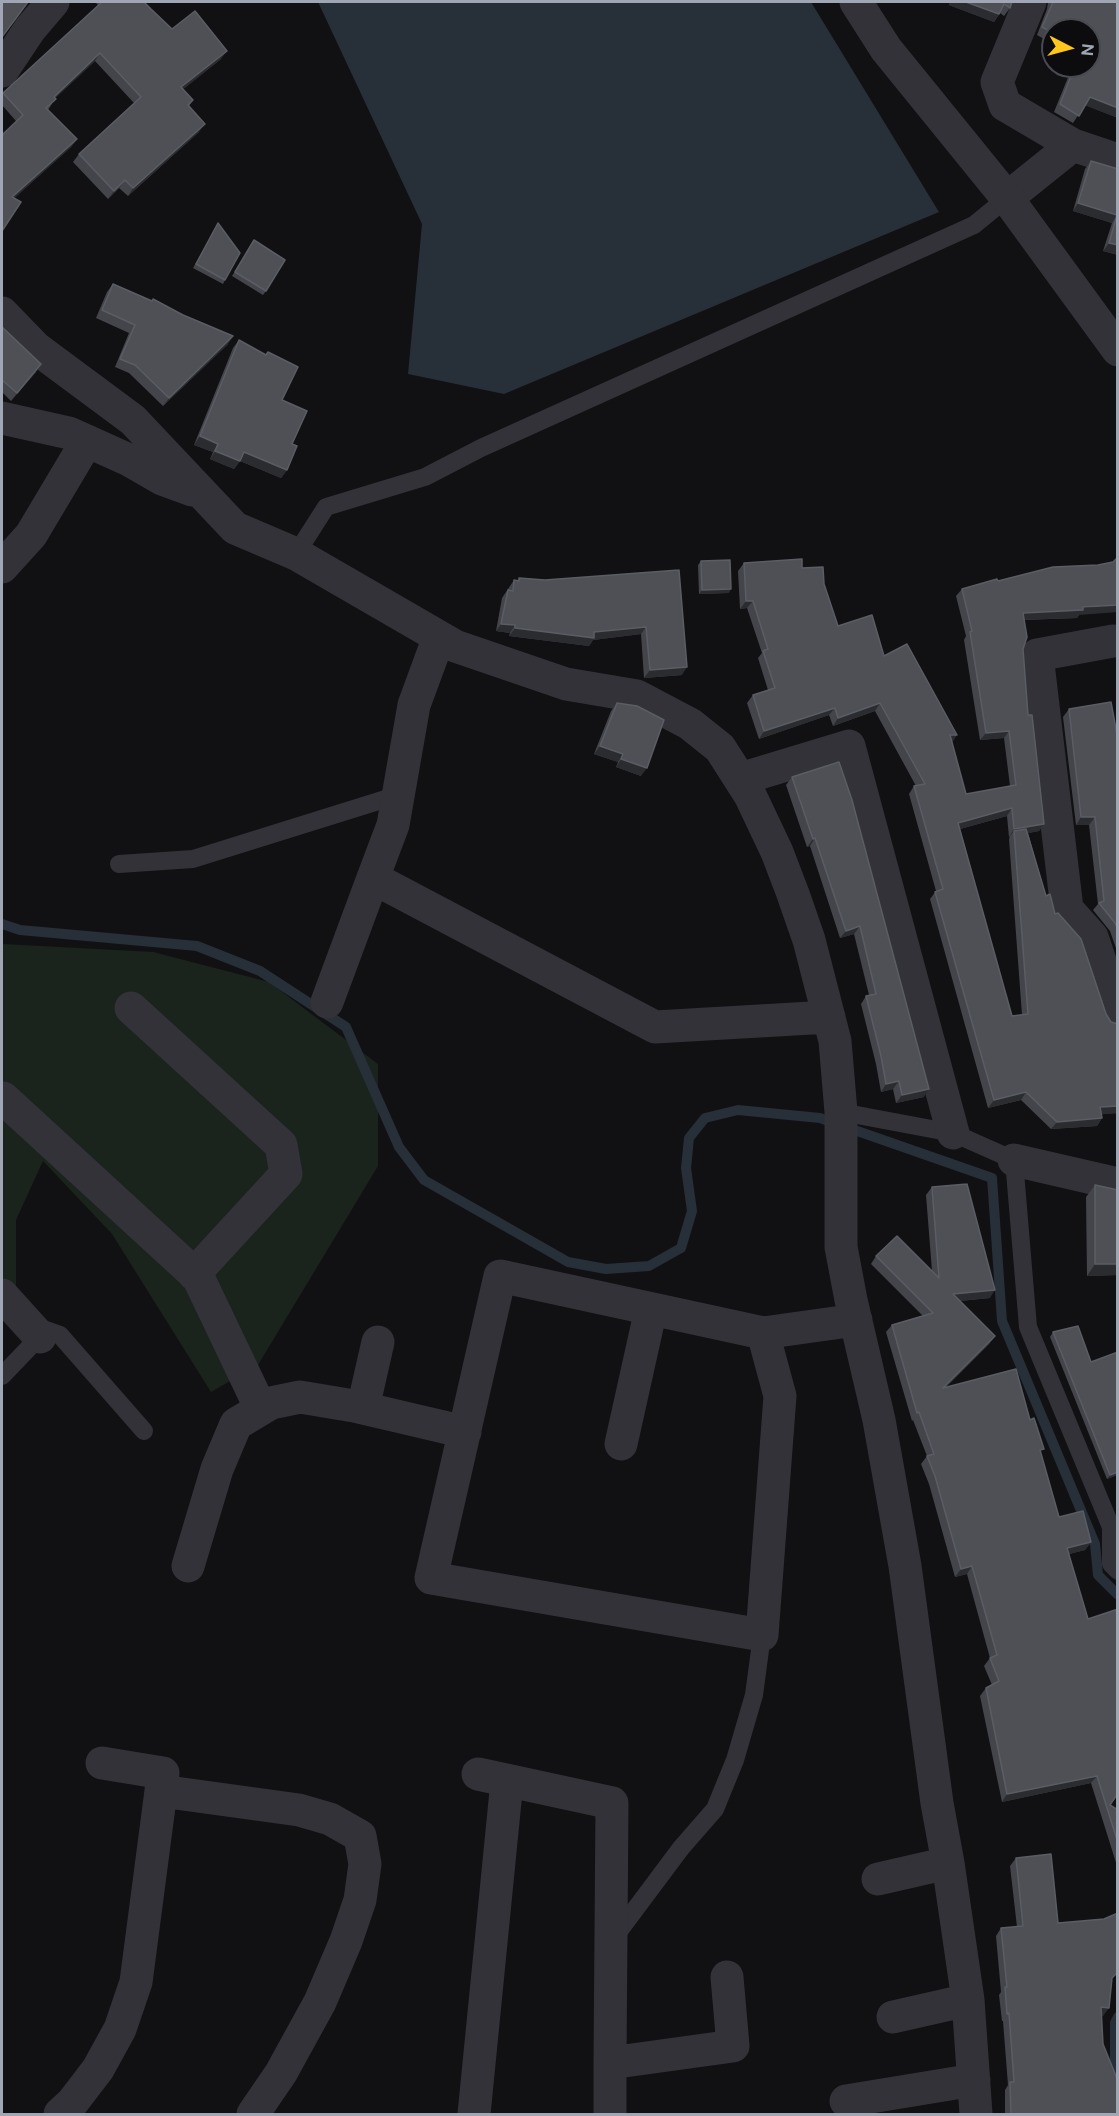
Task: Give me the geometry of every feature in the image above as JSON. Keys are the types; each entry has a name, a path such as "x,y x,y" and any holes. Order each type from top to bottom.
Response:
{"street":[{"path":"2,71 30,29 53,2"},
{"path":"856,2 886,49 1007,198 1118,350"},
{"path":"1030,2 997,82 1005,105 1073,145 1118,160"},
{"path":"1007,198 1073,145"},
{"path":"2,313 36,348 133,420 235,528 296,554 455,646 566,684 637,696 690,724 720,748 750,795 777,852 809,940 835,1041 841,1112 841,1247 879,1420 904,1566 937,1803 968,2000 976,2115"},
{"path":"2,418 69,433 129,460 162,479 201,494"},
{"path":"2,567 31,535 87,441"},
{"path":"327,1002 393,825 414,705 439,637"},
{"path":"1113,640 1037,655 1067,909 1092,937 1118,1015"},
{"path":"740,779 849,746 953,1133"},
{"path":"373,878 655,1027 829,1017"},
{"path":"131,1008 281,1145 286,1174 194,1274"},
{"path":"2,1100 3,1098 198,1277 261,1409"},
{"path":"1014,1160 1118,1184"},
{"path":"763,1333 780,1396 762,1635 431,1578 500,1276 763,1333 856,1320"},
{"path":"2,1295 40,1337"},
{"path":"621,1444 651,1309"},
{"path":"363,1408 378,1342"},
{"path":"188,1566 217,1469 236,1424 271,1403 300,1397 363,1408 465,1432"},
{"path":"60,2115 98,2069 120,2029 136,1982 161,1791 163,1773 102,1763"},
{"path":"474,2115 493,1778 612,1803 610,2115"},
{"path":"161,1791 299,1810 330,1819 360,1836 365,1864 360,1900 346,1941 320,2002 281,2073 253,2115"},
{"path":"878,1879 948,1863"},
{"path":"610,2063 733,2046 727,1977"},
{"path":"893,2017 968,2000"},
{"path":"846,2101 974,2080"}],"lane":[{"path":"296,554 326,507 425,477 481,448 974,225 1007,198"},
{"path":"119,864 193,859 398,795"},
{"path":"841,1112 953,1133 1014,1160 1028,1327 1111,1527 1112,1564 1118,1571"},
{"path":"2,1376 46,1330 60,1335 144,1431"},
{"path":"610,1943 681,1848 714,1809 735,1760 754,1695 762,1635"}],"shaded area":[{"path":"318,2 811,2 939,212 504,394 408,374 422,224"},
{"path":"3,944 153,952 269,982 378,1064 378,1166 258,1365 211,1392 112,1234 43,1161 16,1220 16,1303 2,1321"}],"building":[{"path":"2,2 28,2 2,37"},
{"path":"102,2 144,2 172,29 195,11 227,51 181,87 193,100 188,105 205,124 133,188 125,180 114,191 79,154 141,97 100,53 54,97 56,99 46,108 77,139 12,197 21,202 2,231 2,135 23,115 3,93"},
{"path":"966,2 1012,2 1010,8 1004,4 999,14"},
{"path":"1053,2 1118,2 1118,108 1090,97 1079,116 1060,104 1070,78 1101,78 1101,18 1046,18"},
{"path":"1091,161 1118,169 1118,245 1109,243 1117,215 1078,203"},
{"path":"218,223 240,253 225,280 196,264"},
{"path":"254,240 285,260 266,291 235,272"},
{"path":"113,284 152,301 153,299 183,315 233,336 169,398 135,365 120,359 135,325 102,310"},
{"path":"2,327 41,364 17,393 2,380"},
{"path":"239,340 266,355 268,352 298,367 282,400 307,411 292,444 297,446 287,470 244,452 240,461 215,451 218,444 200,436"},
{"path":"1118,557 1118,605 1083,607 1083,610 1023,613 1027,637 1023,649 1028,715 1032,715 1044,824 1014,829 1012,808 958,823 1012,1016 1028,1014 1014,831 1026,829 1046,896 1050,894 1055,914 1058,913 1081,939 1106,1014 1111,1022 1118,1024 1118,1106 1100,1107 1102,1118 1057,1122 1026,1092 994,1100 935,892 943,889 914,786 925,784 880,703 838,718 835,708 764,731 753,695 775,688 763,651 768,649 753,601 746,601 744,563 802,559 802,568 823,567 824,584 838,626 872,615 884,656 907,644 957,735 950,735 966,794 1016,785 1009,731 986,733 970,632 972,631 962,589 1053,567 1113,562"},
{"path":"730,560 731,589 702,590 701,561"},
{"path":"679,570 687,667 650,670 646,627 594,632 594,638 515,628 515,625 501,624 508,590 513,591 514,580 519,581 519,578 545,580"},
{"path":"1111,702 1118,740 1118,930 1099,903 1104,901 1095,817 1081,817 1069,709"},
{"path":"617,703 637,706 664,720 647,768 621,759 623,754 600,746"},
{"path":"839,762 852,800 929,1089 902,1095 899,1081 886,1084 866,996 876,994 860,926 846,931 792,777"},
{"path":"967,1184 995,1290 953,1294 995,1336 943,1388 1016,1369 1030,1420 1034,1418 1044,1449 1040,1450 1059,1517 1083,1511 1091,1542 1067,1548 1088,1619 1118,1609 1118,1793 1110,1805 1118,1810 1118,1843 1097,1776 1007,1794 986,1688 999,1681 990,1658 997,1655 972,1566 961,1569 935,1476 927,1456 934,1454 919,1412 917,1413 892,1325 933,1313 876,1256 897,1236 939,1278 932,1187"},
{"path":"1095,1185 1118,1190 1118,1264 1095,1264"},
{"path":"1078,1326 1091,1362 1118,1352 1118,1472 1110,1475 1053,1332"},
{"path":"1051,1854 1058,1923 1104,1919 1118,1913 1118,1972 1112,1978 1109,2008 1101,2007 1103,2044 1118,2081 1118,2115 1011,2115 1010,2082 1014,2082 1001,1928 1023,1926 1016,1858"}],"waterway":[{"path":"2,924 20,930 197,946 260,971 346,1027 399,1147 424,1180 568,1262 606,1269 649,1266 681,1248 692,1211 686,1168 689,1138 705,1118 738,1110 820,1118 992,1178 1002,1321 1095,1544 1098,1575 1118,1595"},
{"path":"1118,2017 1115,2023 1115,2068 1118,2075"}]}
